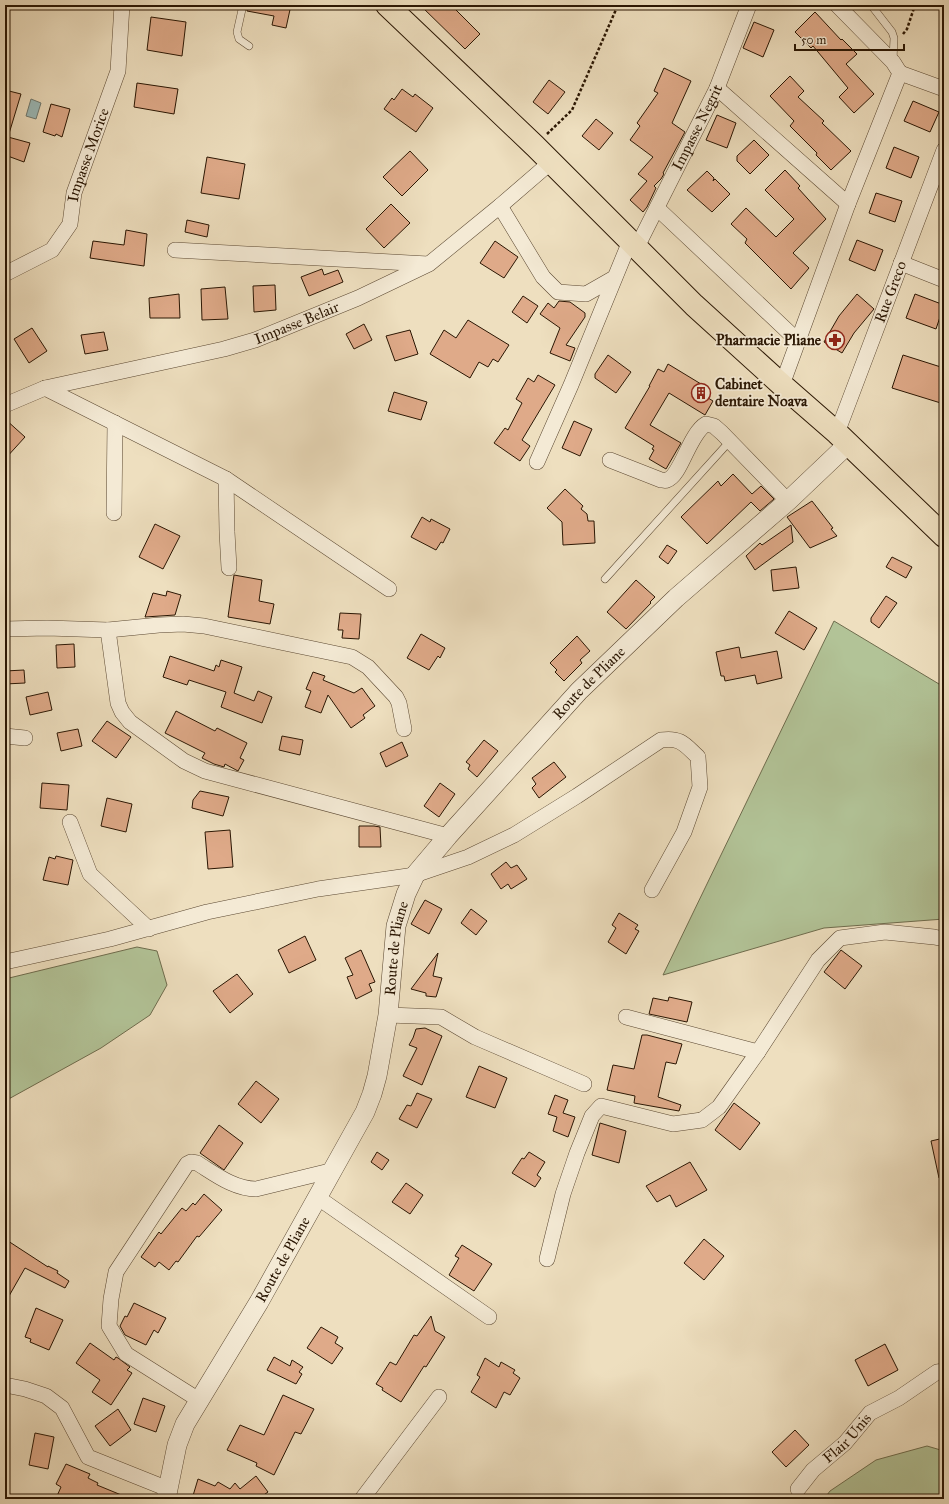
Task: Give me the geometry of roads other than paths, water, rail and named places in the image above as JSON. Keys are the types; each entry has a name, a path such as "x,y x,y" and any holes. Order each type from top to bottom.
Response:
{"main road":[{"path":"387,5 535,146 694,304 842,439 944,536"}],"street":[{"name":"Impasse Morice","path":"5,274 52,250 70,224 74,194 118,71 122,5"},
{"name":"Impasse Negrit","path":"537,462 571,385 614,278 657,208 717,88 750,5"},
{"path":"837,5 896,68 944,89"},
{"path":"782,385 896,68"},
{"path":"717,88 848,204"},
{"name":"Rue Greco","path":"842,439 901,263 944,150"},
{"name":"Impasse Belair","path":"5,405 45,388 224,349 254,340 358,298 429,264 551,162"},
{"path":"500,206 543,277 558,292 586,294 614,278"},
{"path":"657,208 798,341"},
{"path":"175,250 429,264"},
{"path":"901,263 944,280"},
{"path":"45,388 226,479 389,589"},
{"path":"114,512 115,423"},
{"path":"610,460 661,480 668,480 674,475 695,434 700,427 706,424 714,426 730,441 788,501"},
{"name":"Route de Pliane","path":"167,1494 177,1445 185,1424 259,1302 365,1112 377,1076 388,1016 396,926 406,894 415,876 448,836 579,691 676,598 788,501 842,439"},
{"path":"226,479 229,568"},
{"path":"5,628 108,630 183,624 204,626 352,657 368,667 396,697 404,729"},
{"path":"108,630 118,703 122,712 130,722 184,761 205,771 448,836"},
{"path":"5,736 25,738"},
{"path":"5,962 110,939 207,912 318,889 415,876 468,857 494,845 576,796 661,740 671,738 681,741 698,757 700,787 684,832 652,890"},
{"path":"70,822 90,874 148,929"},
{"path":"547,1259 564,1194 577,1153 592,1116 601,1106 673,1124 702,1120 719,1107 758,1052 818,960 840,938 885,932 944,939"},
{"path":"388,1016 441,1017 475,1037 584,1084"},
{"path":"626,1017 758,1052"},
{"path":"199,1400 126,1354 109,1326 111,1299 116,1272 187,1164 191,1162 197,1163 236,1187 246,1189 256,1189 334,1170"},
{"path":"317,1197 489,1317"},
{"name":"Flair Unis","path":"798,1489 813,1470 845,1443 870,1413 899,1398 937,1372 944,1370"},
{"path":"5,1385 25,1388 46,1396 62,1408 88,1457 167,1494"},
{"path":"362,1499 439,1397"}],"lane":[{"path":"243,5 237,32 239,39 249,46"},
{"path":"871,5 892,32 894,38 896,68"},
{"path":"605,579 730,441"}],"water":[{"path":"31,99 41,103 36,119 26,116"}],"place":[{"name":"Pharmacie Pliane","path":"835,340"},
{"name":"Cabinet dentaire Noava","path":"701,393"}]}
